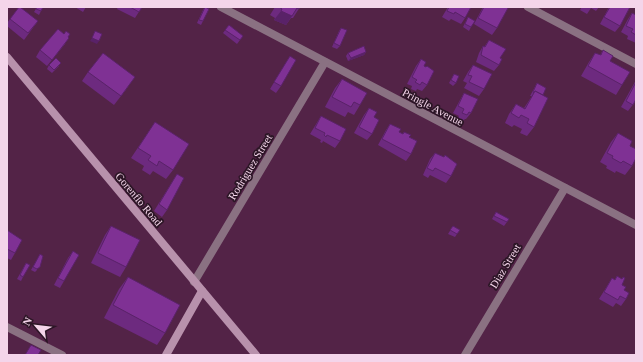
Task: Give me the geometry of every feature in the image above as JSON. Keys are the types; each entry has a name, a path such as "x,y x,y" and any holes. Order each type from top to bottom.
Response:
{"main road":[{"name":"Gorenflo Road","path":"7,56 256,355"},
{"path":"166,355 202,290"}],"street":[{"name":"Pringle Avenue","path":"221,7 636,225"},
{"path":"528,7 636,64"},
{"name":"Rodriguez Street","path":"194,282 325,62"},
{"name":"Diaz Street","path":"465,355 565,188"},
{"path":"7,326 62,355"}],"building":[{"path":"19,7 38,21 28,33 10,19"},
{"path":"37,7 43,7 41,11 36,9"},
{"path":"130,7 142,7 139,12"},
{"path":"205,7 209,9 203,21 199,20"},
{"path":"279,7 300,7 299,9 297,8 292,16 281,11 282,9"},
{"path":"449,7 471,7 465,18 455,12 454,14 447,11"},
{"path":"484,7 508,8 497,28 478,18"},
{"path":"610,7 630,7 620,26 604,17"},
{"path":"632,13 636,15 636,35 631,32 633,29 626,26"},
{"path":"468,17 475,21 471,27 465,24"},
{"path":"229,25 243,36 240,40 225,30"},
{"path":"341,28 347,30 340,46 334,43"},
{"path":"58,29 64,34 66,31 70,34 68,37 69,38 52,60 40,50"},
{"path":"95,31 102,34 99,41 92,38"},
{"path":"489,40 506,49 500,58 502,59 499,65 481,55 483,46 485,47"},
{"path":"364,46 366,52 351,58 348,53"},
{"path":"603,50 613,56 610,61 630,72 622,85 588,66 595,53 601,55"},
{"path":"103,53 135,77 121,96 88,72"},
{"path":"290,56 296,60 281,86 274,82"},
{"path":"56,58 61,63 54,70 49,65"},
{"path":"421,59 426,62 424,66 427,66 434,71 427,85 422,82 420,85 415,82 417,80 412,77"},
{"path":"473,65 492,74 484,89 469,82 472,76 468,75"},
{"path":"454,74 459,76 456,83 451,80"},
{"path":"342,79 367,93 360,105 354,102 351,107 332,97"},
{"path":"636,82 636,99 633,105 626,101"},
{"path":"537,83 546,88 543,95 535,91 534,93 533,92"},
{"path":"535,91 548,98 534,127 527,123 529,119 521,115 519,118 511,113 516,104 525,109"},
{"path":"464,93 478,99 471,113 469,112 467,115 462,113 464,109 458,106"},
{"path":"369,108 377,112 374,117 379,120 372,134 359,127"},
{"path":"321,116 346,129 340,141 327,135 326,137 324,135 325,133 315,128"},
{"path":"155,122 189,144 173,170 159,161 157,166 148,160 151,156 138,148"},
{"path":"390,124 401,129 399,132 403,134 404,132 411,135 409,137 417,141 411,154 382,139"},
{"path":"618,133 632,141 630,146 636,149 636,158 632,166 623,161 621,163 607,153"},
{"path":"435,153 444,157 445,155 457,164 451,176 435,168 433,171 427,168"},
{"path":"177,174 184,178 167,210 159,204"},
{"path":"496,212 509,219 507,222 494,216"},
{"path":"111,226 140,240 126,267 98,253"},
{"path":"453,226 460,230 457,234 450,230"},
{"path":"7,230 22,240 15,253 7,249"},
{"path":"73,251 79,255 64,281 58,278"},
{"path":"40,254 43,256 40,267 37,269 33,267"},
{"path":"26,263 30,265 23,277 20,275"},
{"path":"617,276 622,279 623,277 625,278 622,285 626,287 624,290 629,293 626,299 620,296 618,300 604,292 612,278 615,280"},
{"path":"128,277 180,305 165,333 113,305"},
{"path":"31,345 41,350 38,355 25,355"}]}
